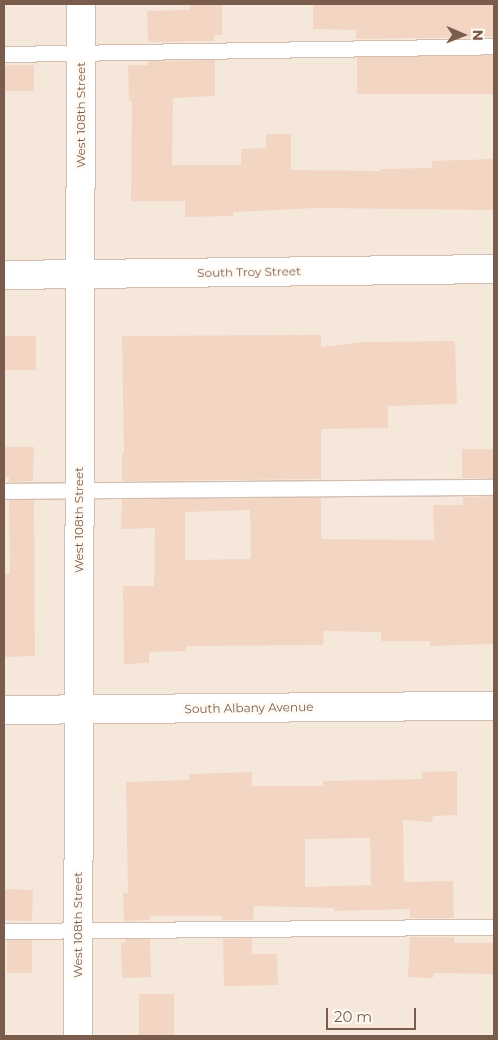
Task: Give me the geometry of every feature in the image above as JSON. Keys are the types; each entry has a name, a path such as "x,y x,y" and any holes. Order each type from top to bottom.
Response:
{"street":[{"name":"West 108th Street","path":"78,1036 81,4"},
{"name":"South Troy Street","path":"4,274 494,269"},
{"name":"South Albany Avenue","path":"4,710 494,706"}],"lane":[{"path":"4,54 494,46"},
{"path":"4,491 494,487"},
{"path":"4,931 494,927"}],"shaded area":[{"path":"4,4 494,4 494,1036 4,1036"}],"building":[{"path":"313,4 494,4 494,37 356,39 356,30 313,29"},
{"path":"190,5 222,5 222,35 214,35 214,41 148,42 147,11 190,10"},
{"path":"357,55 494,55 494,94 357,94"},
{"path":"215,60 215,96 173,98 172,165 241,165 241,149 266,148 266,134 291,134 291,170 381,171 381,169 432,168 432,161 494,159 494,210 316,208 233,212 233,216 185,217 185,201 131,201 132,101 129,102 128,65 148,65 148,61"},
{"path":"4,65 34,65 34,91 4,91"},
{"path":"321,335 321,347 365,342 455,341 457,404 388,406 388,428 321,429 321,479 122,481 122,454 124,454 122,336"},
{"path":"4,336 36,336 36,370 4,370"},
{"path":"4,447 34,447 33,481 9,482 9,477 4,477"},
{"path":"462,449 494,449 494,478 462,478"},
{"path":"494,496 493,644 430,646 430,641 381,641 381,632 324,631 323,645 186,646 186,651 149,652 149,663 124,664 123,586 154,586 155,528 121,529 122,499 321,498 321,539 434,540 433,505 463,505 463,497","holes":["250,510 251,559 185,560 185,512"]},
{"path":"9,500 34,500 35,656 5,657 5,574 10,574"},
{"path":"457,771 457,815 433,816 432,822 403,820 404,882 453,881 454,918 410,918 410,909 334,911 334,908 254,906 253,920 222,920 222,916 150,916 150,920 124,921 123,893 128,893 126,782 189,780 189,774 252,772 252,786 323,786 323,781 422,779 422,772","holes":["370,838 371,885 305,887 305,839"]},
{"path":"4,889 33,890 32,921 4,920"},
{"path":"410,937 454,937 454,943 494,943 494,974 433,973 433,978 408,977"},
{"path":"252,938 252,954 277,954 278,985 224,986 223,939"},
{"path":"125,939 150,939 151,977 122,978 121,943 125,943"},
{"path":"7,940 32,940 32,973 7,973"},
{"path":"139,994 174,994 174,1036 139,1036"}]}
